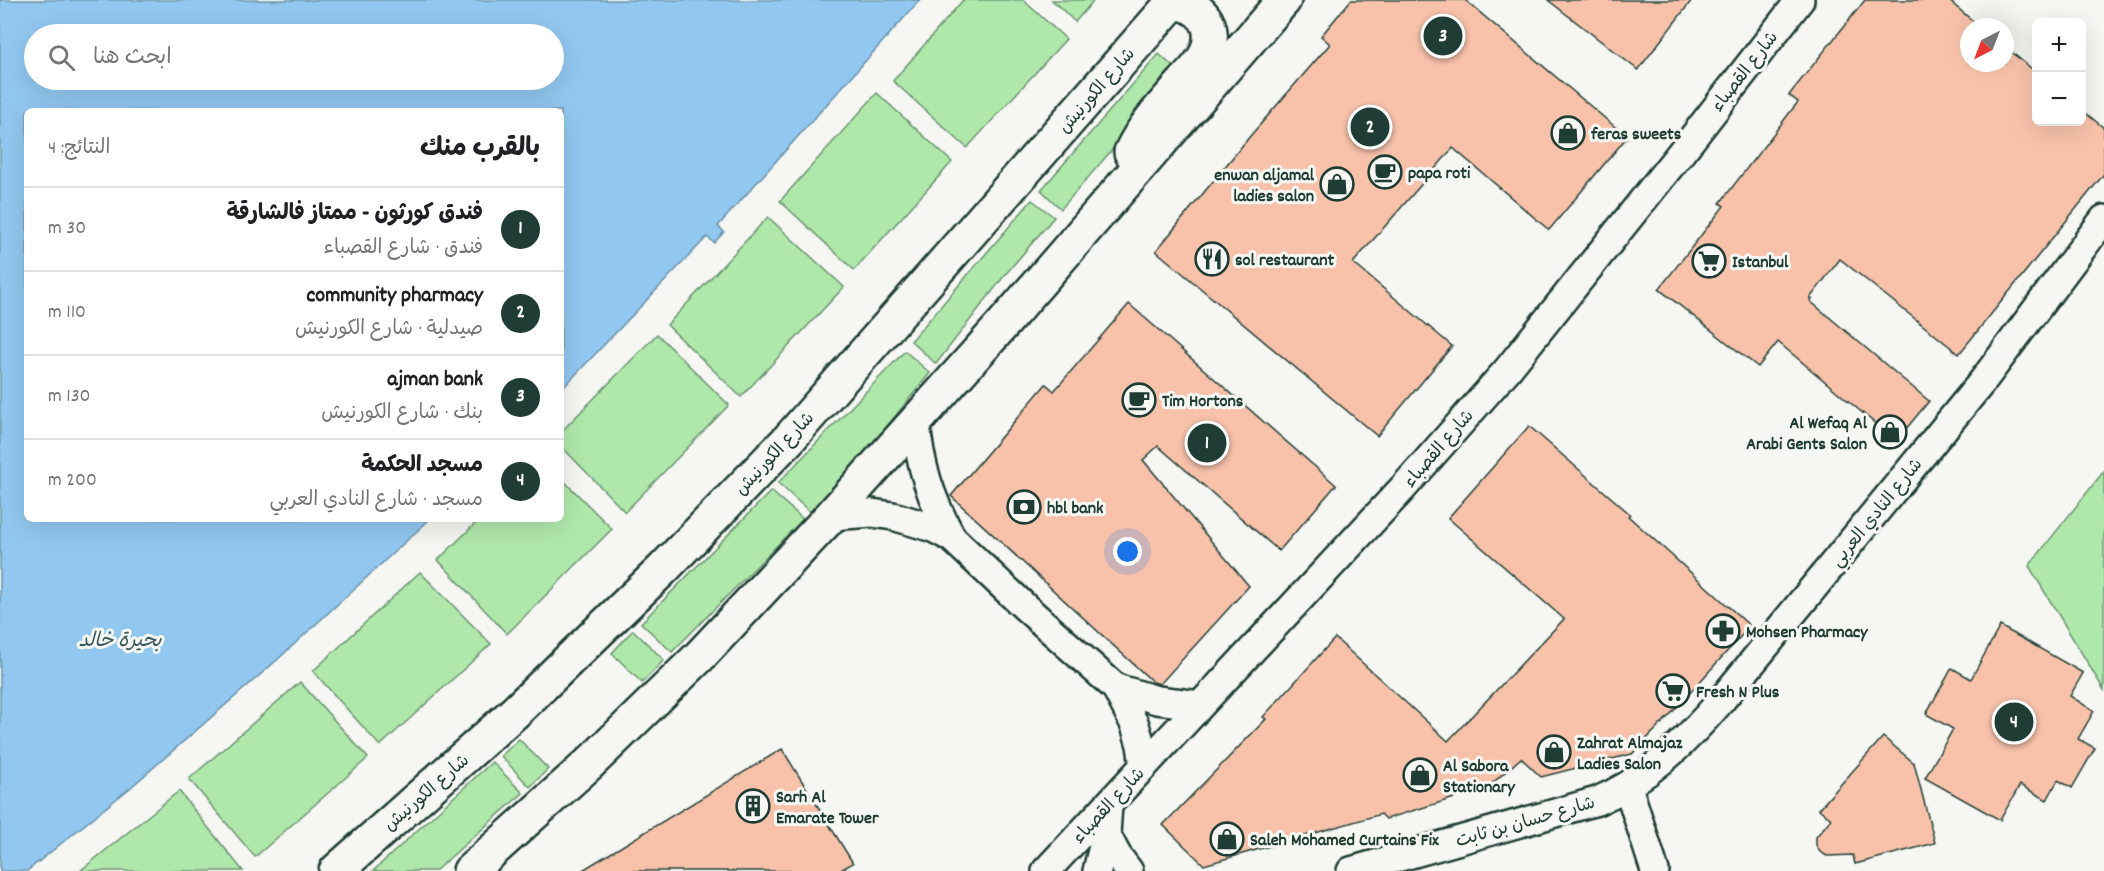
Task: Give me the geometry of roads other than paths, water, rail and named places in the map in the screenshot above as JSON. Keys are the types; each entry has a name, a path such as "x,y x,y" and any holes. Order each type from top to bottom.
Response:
{"main road":[{"path":"470,871 590,763 699,657 831,516 916,423 1284,0"},
{"path":"1115,196 1129,156 1147,125 1198,66 1209,46 1211,35 1203,15 1195,7 1175,1"},
{"name":"شارع الكورنيش","path":"336,871 516,712 663,569 788,440 1175,1"}],"street":[{"name":"شارع القصباء","path":"1046,871 1403,488 1508,369 1800,0"},
{"name":"شارع النادي العربي","path":"1628,786 1677,748 1719,703 1982,382 2104,219"},
{"path":"916,423 923,471 930,494 952,538"},
{"path":"831,516 872,513 893,516 923,525 952,538 1116,688 1135,725 1144,766"},
{"path":"1116,688 1157,700 1200,705"},
{"path":"1628,786 1655,871"},
{"name":"شارع حسان بن ثابت","path":"1351,871 1597,801 1628,786"},
{"path":"1097,871 1106,834 1108,805"},
{"path":"1106,834 1118,871"},
{"path":"1106,834 1129,871"}],"water":[{"name":"بحيرة خالد","path":"0,0 920,0 718,226 724,232 714,243 707,237 564,387 564,108 24,108 24,522 427,522 276,661 130,788 27,871 0,871"}],"place":[{"name":"ajman bank","path":"1443,36"},
{"name":"community pharmacy","path":"1370,127"},
{"name":"feras sweets","path":"1568,133"},
{"name":"papa roti","path":"1385,172"},
{"name":"enwan aljamal ladies salon","path":"1337,184"},
{"name":"sol restaurant","path":"1212,259"},
{"name":"Istanbul","path":"1709,261"},
{"name":"Tim Hortons","path":"1139,400"},
{"name":"Al Wefaq Al Arabi Gents Salon","path":"1890,432"},
{"name":"فندق كورثون - ممتاز فالشارقة","path":"1207,443"},
{"name":"hbl bank","path":"1024,507"},
{"name":"Mohsen Pharmacy","path":"1723,631"},
{"name":"Fresh N Plus","path":"1673,691"},
{"name":"مسجد الحكمة","path":"2014,722"},
{"name":"Zahrat Almajaz Ladies Salon","path":"1554,752"},
{"name":"Al Sabora Stationary","path":"1420,775"},
{"name":"Sarh Al Emarate Tower","path":"753,806"},
{"name":"Saleh Mohamed Curtains Fix","path":"1227,839"}]}
